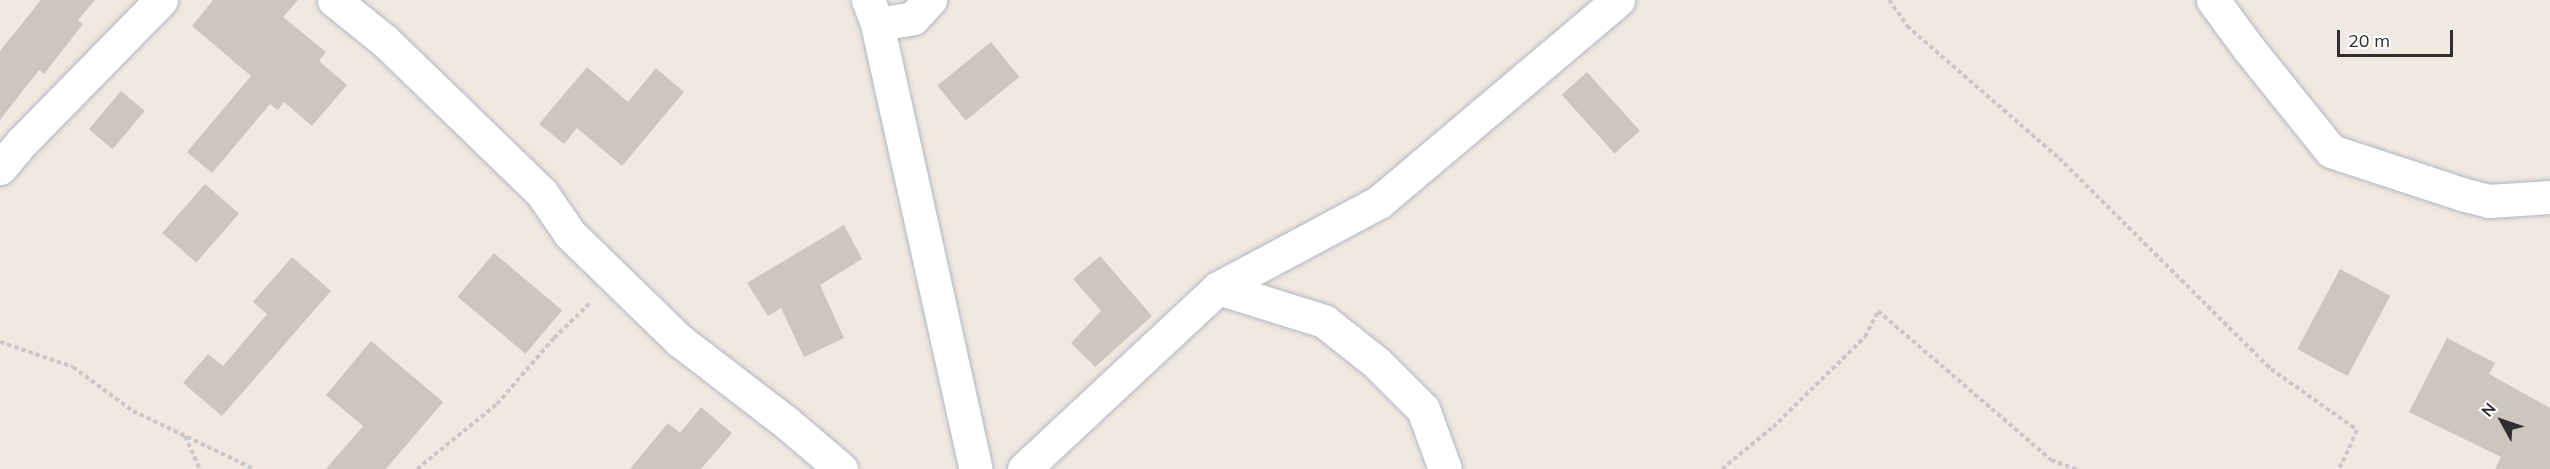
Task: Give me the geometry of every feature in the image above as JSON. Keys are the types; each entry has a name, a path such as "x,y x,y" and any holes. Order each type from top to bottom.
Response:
{"street":[{"path":"0,168 23,141 161,0"},
{"path":"334,0 385,41 541,192 570,234 680,340 787,423 841,469"},
{"path":"930,0 913,18 873,12 976,469"},
{"path":"1024,469 1218,288 1379,202 1618,0"},
{"path":"2213,0 2249,49 2331,151 2481,199 2550,197"},
{"path":"1218,288 1324,321 1377,363 1422,410 1445,469"}],"path":[{"path":"1889,0 1907,26 2059,158 2271,369 2356,430 2343,467 2337,469"},
{"path":"417,469 448,441 497,404 554,338 598,297 610,293 629,309 644,305"},
{"path":"1722,469 1773,428 1865,337 1878,311 2050,460 2076,469"},
{"path":"0,342 73,367 133,411 254,469"},
{"path":"185,435 200,469"}],"building":[{"path":"41,0 95,0 78,20 83,24 44,74 39,70 0,120 0,51"},
{"path":"213,0 298,0 283,17 326,52 319,61 347,85 312,126 284,102 278,110 270,104 212,173 187,152 251,76 192,26"},
{"path":"991,42 1019,77 966,120 937,85"},
{"path":"587,67 628,102 656,68 684,92 622,166 577,128 564,144 539,124"},
{"path":"1587,72 1640,131 1615,153 1562,95"},
{"path":"121,91 145,111 113,149 89,129"},
{"path":"205,184 239,214 196,263 162,233"},
{"path":"844,225 862,259 820,285 844,338 804,357 781,308 768,316 747,283"},
{"path":"494,253 562,310 526,354 457,297"},
{"path":"1100,256 1152,316 1095,367 1071,343 1101,311 1073,279"},
{"path":"292,257 331,291 222,416 183,383 208,354 223,366 267,314 253,302"},
{"path":"2340,269 2390,296 2348,376 2297,349"},
{"path":"2447,338 2495,363 2489,374 2550,408 2550,469 2495,469 2501,457 2409,412"},
{"path":"371,341 443,402 386,469 326,469 363,426 326,395"},
{"path":"701,407 732,433 701,469 630,469 668,423 680,433"}]}
